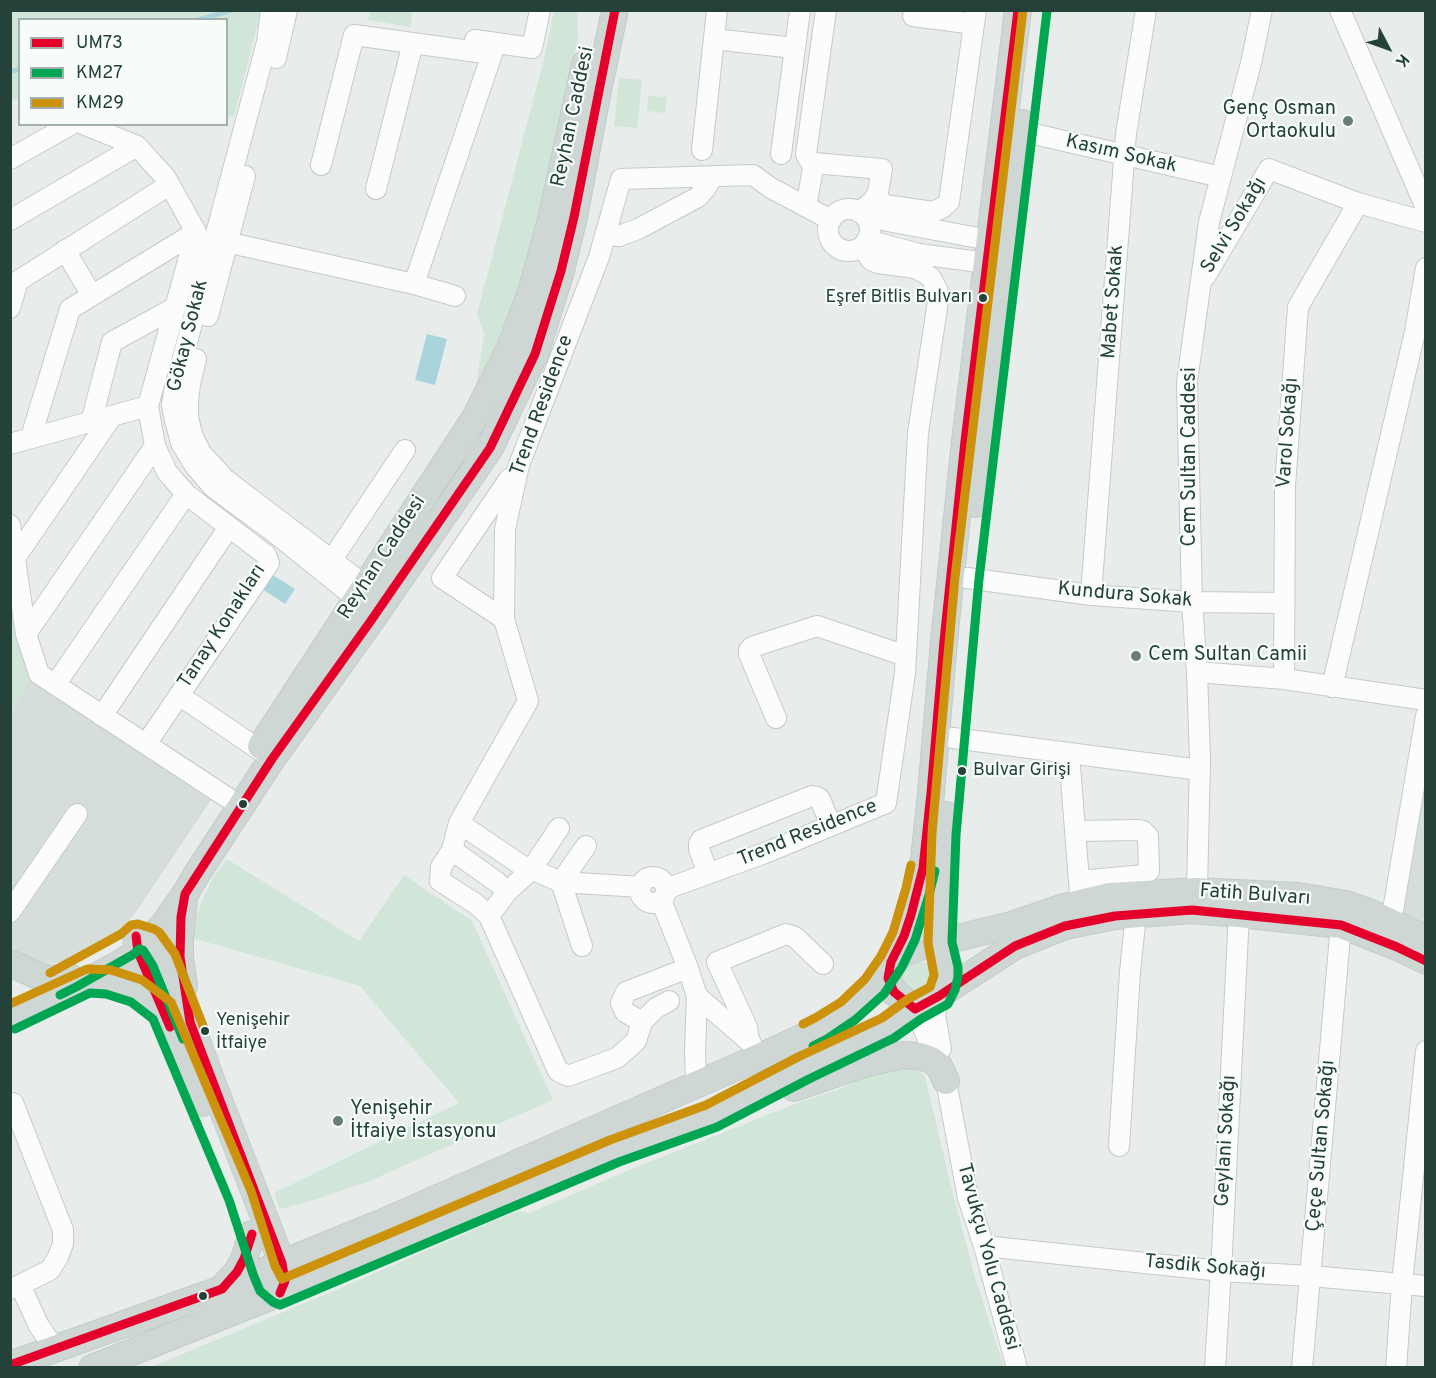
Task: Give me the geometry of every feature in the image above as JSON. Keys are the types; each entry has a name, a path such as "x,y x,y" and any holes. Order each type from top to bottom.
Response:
{"main road":[{"name":"Reyhan Caddesi","path":"141,943 164,924 185,894 265,754 370,599 475,417 511,346 532,289 552,216 597,10"},
{"name":"Reyhan Caddesi","path":"370,599 490,448 535,354 561,271 574,217 615,10"},
{"path":"26,1365 55,1349 222,1289 345,1238 696,1085 757,1048 821,1029 848,1011 874,987 891,962 904,936 923,868 961,476 1018,10"},
{"path":"939,996 945,986 946,976 940,943 944,834 967,578 1035,10"},
{"name":"Reyhan Caddesi","path":"141,943 142,930 228,798 265,754"},
{"path":"185,894 181,917 180,957 190,1022"},
{"name":"Fatih Bulvarı","path":"940,943 1011,925 1080,902 1110,896 1194,901 1298,896 1346,904 1369,912 1425,939"},
{"name":"Fatih Bulvarı","path":"1080,902 1115,916 1136,914 1194,901 1239,914 1341,925 1397,947 1425,961"},
{"name":"Fatih Bulvarı","path":"711,1116 888,1028 1015,946 1065,926 1080,902"},
{"path":"10,1018 141,943"},
{"path":"141,943 163,1011 240,1196 258,1225 279,1231 292,1240 314,1242 345,1238"},
{"path":"141,943 164,960 190,1022 273,1267 271,1286 280,1293"},
{"path":"915,1009 890,986 888,978 891,962 916,948 940,943"},
{"path":"10,963 49,979 108,982 130,988 146,996 163,1011"},
{"path":"10,1004 79,979"},
{"path":"102,1365 280,1293 615,1151 864,1064 902,1055 920,1056 931,1059 939,1066 946,1081"},
{"path":"222,1289 237,1272 258,1225"}],"street":[{"name":"Gökay Sokak","path":"271,10 267,42 190,384 188,418 193,437 201,453 226,480 327,566 370,599"},
{"name":"Gökay Sokak","path":"221,241 287,10"},
{"path":"321,165 354,35 410,37 532,48 540,10"},
{"path":"702,150 717,10"},
{"path":"781,154 800,10"},
{"path":"826,10 806,154 814,163 882,169 880,187 876,197 862,214"},
{"name":"Mabet Sokak","path":"1091,595 1126,134 1146,10"},
{"name":"Cem Sultan Caddesi","path":"1194,901 1200,770 1192,602 1187,382 1209,222 1251,63 1262,10"},
{"path":"1340,10 1425,208"},
{"path":"876,197 885,205 933,212 949,202 975,17 913,16"},
{"path":"410,37 492,54 414,284"},
{"path":"376,189 410,37"},
{"path":"714,39 794,48"},
{"path":"10,159 68,126"},
{"path":"32,437 70,309 91,294 196,232 166,178 137,146 88,126"},
{"name":"Kasım Sokak","path":"1021,131 1221,177"},
{"path":"10,220 137,146"},
{"path":"806,207 814,163"},
{"name":"Selvi Sokağı","path":"1201,284 1269,169 1358,203"},
{"name":"Trend Residence","path":"489,916 476,904 440,881 441,867 452,850 459,823 528,701 504,620 505,530 519,465 599,257 621,179 753,175 771,188 831,220"},
{"path":"605,235 620,236 638,229 698,197 713,176"},
{"path":"10,308 14,277 65,250 169,185"},
{"path":"1358,203 1425,222"},
{"name":"Varol Sokağı","path":"1284,679 1285,486 1298,307 1358,203"},
{"path":"862,214 869,224 870,232 865,243 855,250 839,249 832,243 828,228 836,214 852,209 862,214 988,251"},
{"name":"Tanay Konakları","path":"146,744 269,563 266,555 186,494 167,472 155,446 148,406 196,232"},
{"path":"221,241 414,284 455,296"},
{"path":"865,243 919,254 988,251"},
{"name":"Trend Residence","path":"664,895 708,874 886,803 905,673 918,433 938,294 931,279 925,273 915,268 871,260 865,243"},
{"path":"65,250 91,294"},
{"path":"1332,687 1412,343 1425,268"},
{"path":"91,422 112,342 174,308"},
{"path":"10,444 148,406"},
{"path":"15,558 112,416"},
{"path":"26,634 155,446"},
{"path":"327,566 405,450"},
{"path":"504,620 442,578 508,479 516,475"},
{"path":"56,685 186,494"},
{"path":"10,525 26,634 39,674 228,798"},
{"path":"102,716 229,527"},
{"name":"Kundura Sokak","path":"967,578 1091,595 1192,602 1284,603"},
{"path":"776,718 749,654 752,646 817,626 906,656"},
{"path":"1197,672 1284,679 1425,700"},
{"path":"189,702 265,754"},
{"path":"1391,922 1425,716"},
{"path":"953,738 1200,770"},
{"path":"1069,753 1080,902 1144,875 1149,870 1148,836 1143,831 1075,831"},
{"path":"708,874 699,849 701,840 812,796 820,799 831,826"},
{"path":"10,912 77,814"},
{"path":"459,823 521,865 561,882 641,887 642,896 654,903 664,895 697,996 696,1085"},
{"path":"559,828 531,870 507,892 489,916 558,1071 568,1076 617,1058 636,1041 642,1022 656,1008 669,1001"},
{"path":"561,882 586,846"},
{"path":"452,850 498,883"},
{"path":"561,882 582,946"},
{"path":"1119,1146 1136,914"},
{"name":"Geylani Sokağı","path":"1215,1368 1239,914"},
{"name":"Çeçe Sultan Sokağı","path":"1302,1368 1341,925"},
{"path":"757,1048 717,962 786,934 795,937 823,964"},
{"path":"642,1022 625,1012 621,1003 626,992 688,968"},
{"path":"697,996 757,1048"},
{"path":"939,996 935,1015 946,1081"},
{"name":"Tavukçu Yolu Caddesi","path":"915,1009 946,1081 968,1198 984,1246 1017,1368"},
{"path":"1396,1368 1425,1051"},
{"path":"13,1103 63,1230 63,1244 50,1270 15,1287 55,1349"},
{"name":"Tasdik Sokağı","path":"984,1246 1221,1271 1425,1286"}],"shaded area":[{"path":"30,678 211,800 124,927 89,951 64,962 46,964 33,961 11,947 11,714"},
{"path":"1425,779 1425,927 1396,912"}],"green space":[{"path":"11,11 261,11 234,117 228,115 228,18 18,18 18,98 11,102"},
{"path":"370,11 413,11 410,27 368,20"},
{"path":"554,11 577,11 576,49 529,260 503,333 474,399 484,334 477,314 545,55"},
{"path":"619,78 642,80 637,128 614,126"},
{"path":"648,96 667,97 665,113 647,111"},
{"path":"10,569 30,678 11,714 10,714"},
{"path":"227,859 359,941 404,875 472,921 553,1100 367,1182 280,1209 274,1193 459,1103 360,986 192,938 204,896 214,876"},
{"path":"916,961 931,965 935,970 937,981 917,997 903,986 902,980 906,968"},
{"path":"883,1067 911,1067 925,1076 974,1274 1004,1367 149,1368 501,1218 519,1211 529,1213 624,1172 800,1102 843,1088"}],"water":[{"path":"427,334 447,339 435,385 415,380"},
{"path":"271,574 295,589 285,604 262,589"}],"waterway":[{"path":"204,18 233,10"},
{"path":"10,72 18,70"}],"transit line":[{"name":"UM73","path":"280,1293 285,1281 282,1263 190,1022 180,957 181,917 185,894 272,759 490,448 535,354 561,271 615,10"},
{"name":"UM73","path":"915,1009 894,992 888,978 891,962 911,915 923,868 965,441 1018,10"},
{"name":"KM29","path":"10,1004 87,969 111,970 142,980 171,1002 251,1191 275,1266 282,1279 610,1140 706,1105 798,1057 882,1018 908,999 930,987 934,975 928,943 932,833 955,577 1023,10"},
{"name":"KM27","path":"15,1029 90,993 106,994 131,1002 153,1019 229,1200 260,1291 280,1305 619,1162 717,1127 894,1038 948,1004 958,977 952,942 956,835 979,579 1047,11"},
{"name":"KM29","path":"803,1024 841,1002 865,979 881,956 893,932 911,865"},
{"name":"KM27","path":"813,1046 855,1020 884,994 902,967 915,940 935,871"},
{"name":"UM73","path":"915,1009 1015,946 1065,926 1115,916 1192,910 1341,925 1426,961"},
{"name":"KM29","path":"50,973 121,934 131,925 138,924 154,929 159,932 175,954 205,1031"},
{"name":"UM73","path":"136,936 138,952 170,1027"},
{"name":"KM27","path":"60,995 134,954 139,949 143,950 153,966 183,1039"},
{"name":"UM73","path":"10,1365 222,1289 237,1272 252,1234"}],"place":[{"name":"Genç Osman Ortaokulu","path":"1348,121"},
{"name":"Eşref Bitlis Bulvarı","path":"983,298"},
{"name":"Cem Sultan Camii","path":"1136,656"},
{"name":"Bulvar Girişi","path":"962,771"},
{"name":"Yenişehir İtfaiye","path":"205,1031"},
{"name":"Yenişehir İtfaiye İstasyonu","path":"338,1121"}]}
